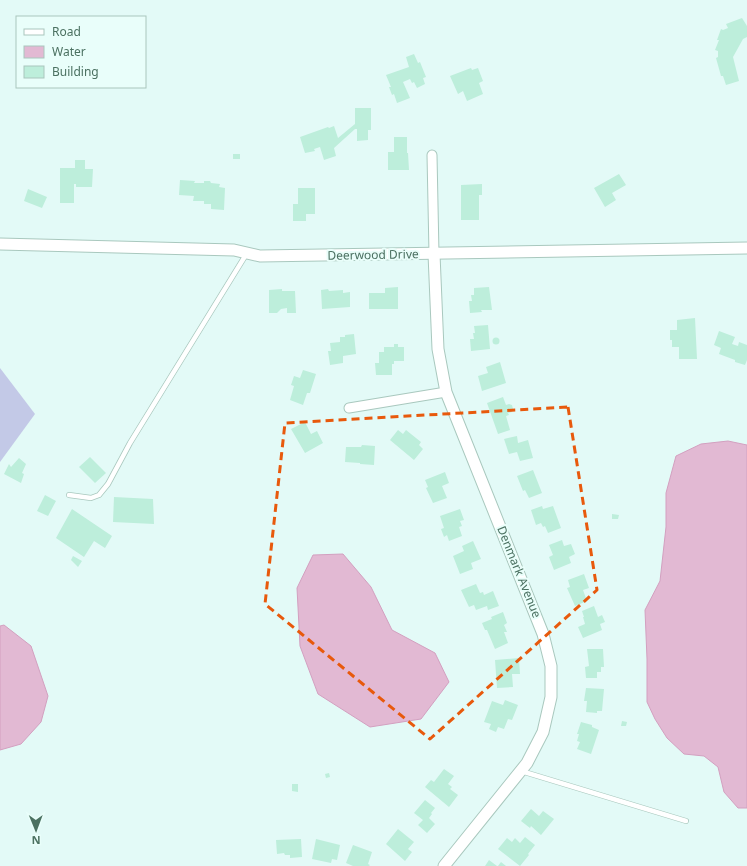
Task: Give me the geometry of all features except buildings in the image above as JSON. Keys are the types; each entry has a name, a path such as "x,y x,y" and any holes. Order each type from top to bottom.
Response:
{"street":[{"path":"432,155 434,254"},
{"name":"Deerwood Drive","path":"0,244 234,250 260,256 747,248"},
{"name":"Denmark Avenue","path":"434,254 438,349 446,392 543,634 551,666 551,698 543,732 527,763 444,866"},
{"path":"348,408 446,392"}],"lane":[{"path":"69,496 91,498 99,495 108,484 130,443 247,253"},
{"path":"521,771 686,821"}],"highlighted area":[{"path":"568,407 597,590 430,739 265,604 285,423"}],"shaded area":[{"path":"0,368 35,414 0,462"}],"water":[{"path":"728,441 747,445 747,808 738,808 724,792 718,767 704,756 684,754 667,738 655,719 647,702 645,610 660,581 666,527 666,493 676,456 701,444"},
{"path":"343,554 371,587 392,630 435,653 449,682 421,719 370,727 318,694 300,646 297,588 313,555"},
{"path":"4,625 31,646 48,696 41,722 21,744 0,750 0,626"}]}
